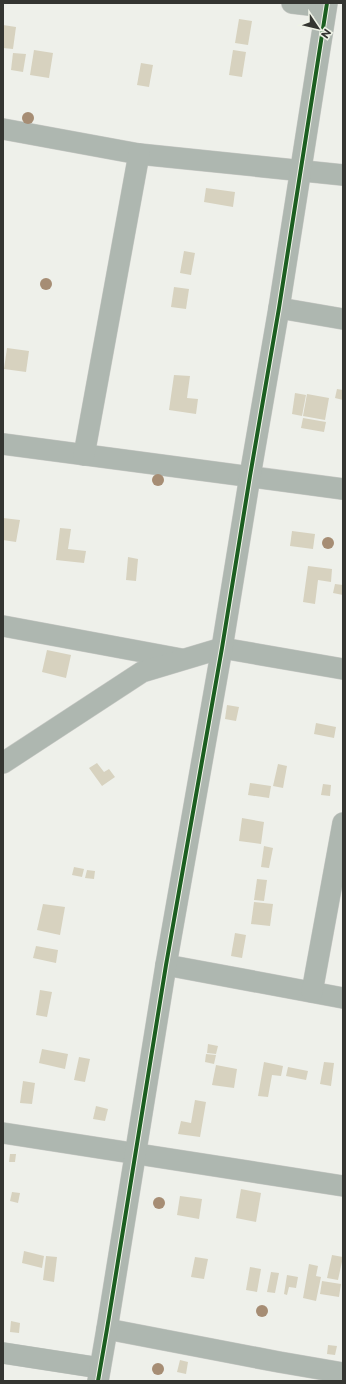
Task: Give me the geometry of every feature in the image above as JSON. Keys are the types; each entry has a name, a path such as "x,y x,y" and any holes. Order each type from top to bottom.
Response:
{"street":[{"path":"3,1353 99,1375 166,965 222,648 279,308 327,5 292,3"},
{"path":"3,129 139,154 343,175"},
{"path":"84,455 139,154"},
{"path":"279,308 343,319"},
{"path":"3,444 343,489"},
{"path":"3,626 185,659"},
{"path":"3,763 142,672 222,648 343,669"},
{"path":"312,992 343,823"},
{"path":"166,965 343,998"},
{"path":"3,1133 343,1186"},
{"path":"107,1329 271,1361 343,1373"}],"building":[{"path":"239,19 252,21 248,45 235,43"},
{"path":"3,25 16,27 13,49 3,48"},
{"path":"34,50 53,53 49,78 30,75"},
{"path":"233,50 246,52 242,77 229,75"},
{"path":"13,53 26,54 23,72 11,70"},
{"path":"141,63 153,65 149,87 137,85"},
{"path":"206,188 235,192 233,207 204,202"},
{"path":"184,251 195,253 191,275 180,273"},
{"path":"174,287 189,289 186,309 171,307"},
{"path":"7,348 29,351 26,372 4,369"},
{"path":"174,375 190,376 187,398 198,399 196,414 169,410"},
{"path":"337,389 343,390 343,400 335,398"},
{"path":"295,393 306,395 302,416 292,414"},
{"path":"307,394 329,398 325,420 303,416"},
{"path":"303,418 326,422 324,432 301,428"},
{"path":"3,518 20,520 16,542 3,540"},
{"path":"60,528 71,529 68,549 86,551 84,563 56,560"},
{"path":"292,531 315,534 313,549 290,546"},
{"path":"128,557 138,559 136,581 126,580"},
{"path":"308,566 332,569 331,582 318,580 315,604 303,602"},
{"path":"335,584 343,585 343,595 333,593"},
{"path":"47,650 71,655 66,678 42,672"},
{"path":"227,705 239,707 236,721 225,719"},
{"path":"316,723 336,727 334,738 314,734"},
{"path":"97,763 104,772 109,769 115,777 102,786 89,768"},
{"path":"278,764 287,766 283,788 273,786"},
{"path":"250,783 271,786 269,798 248,795"},
{"path":"323,784 331,785 330,796 321,795"},
{"path":"242,818 264,822 261,844 239,841"},
{"path":"264,846 273,848 269,868 261,867"},
{"path":"74,867 84,869 82,877 72,875"},
{"path":"87,870 95,871 94,879 85,878"},
{"path":"257,879 267,880 264,901 254,900"},
{"path":"254,902 273,904 270,926 251,924"},
{"path":"43,904 65,907 60,935 37,930"},
{"path":"235,933 246,935 242,958 231,956"},
{"path":"36,946 58,950 56,963 33,958"},
{"path":"40,990 52,992 47,1017 36,1015"},
{"path":"208,1044 218,1046 216,1054 207,1053"},
{"path":"42,1049 68,1054 65,1069 39,1063"},
{"path":"206,1054 216,1055 214,1064 205,1062"},
{"path":"79,1057 90,1059 85,1082 74,1080"},
{"path":"264,1062 283,1066 281,1076 272,1075 268,1097 258,1096"},
{"path":"324,1062 334,1063 331,1086 320,1084"},
{"path":"216,1065 237,1069 234,1088 212,1085"},
{"path":"288,1067 308,1071 306,1080 286,1076"},
{"path":"23,1081 35,1083 32,1104 20,1103"},
{"path":"195,1100 206,1102 200,1137 178,1134 181,1121 191,1123"},
{"path":"96,1106 108,1109 105,1121 93,1119"},
{"path":"10,1154 16,1154 15,1162 9,1162"},
{"path":"241,1189 261,1193 256,1222 236,1218"},
{"path":"12,1192 20,1193 18,1203 10,1201"},
{"path":"180,1196 202,1199 199,1219 177,1215"},
{"path":"24,1251 44,1256 42,1268 22,1263"},
{"path":"332,1255 343,1257 338,1280 327,1278"},
{"path":"46,1256 57,1257 54,1282 43,1280"},
{"path":"195,1257 208,1259 204,1279 191,1277"},
{"path":"309,1264 318,1266 316,1276 321,1277 316,1301 303,1298"},
{"path":"250,1267 261,1269 257,1292 246,1290"},
{"path":"271,1272 279,1273 275,1293 267,1292"},
{"path":"287,1275 298,1277 296,1288 289,1287 287,1295 284,1294"},
{"path":"322,1281 341,1284 339,1297 320,1294"},
{"path":"11,1321 20,1323 19,1333 10,1332"},
{"path":"328,1345 337,1346 335,1355 327,1354"},
{"path":"180,1360 188,1362 186,1374 177,1372"}],"cycle path":[{"path":"98,1381 166,965 222,648 279,308 327,3"}]}
